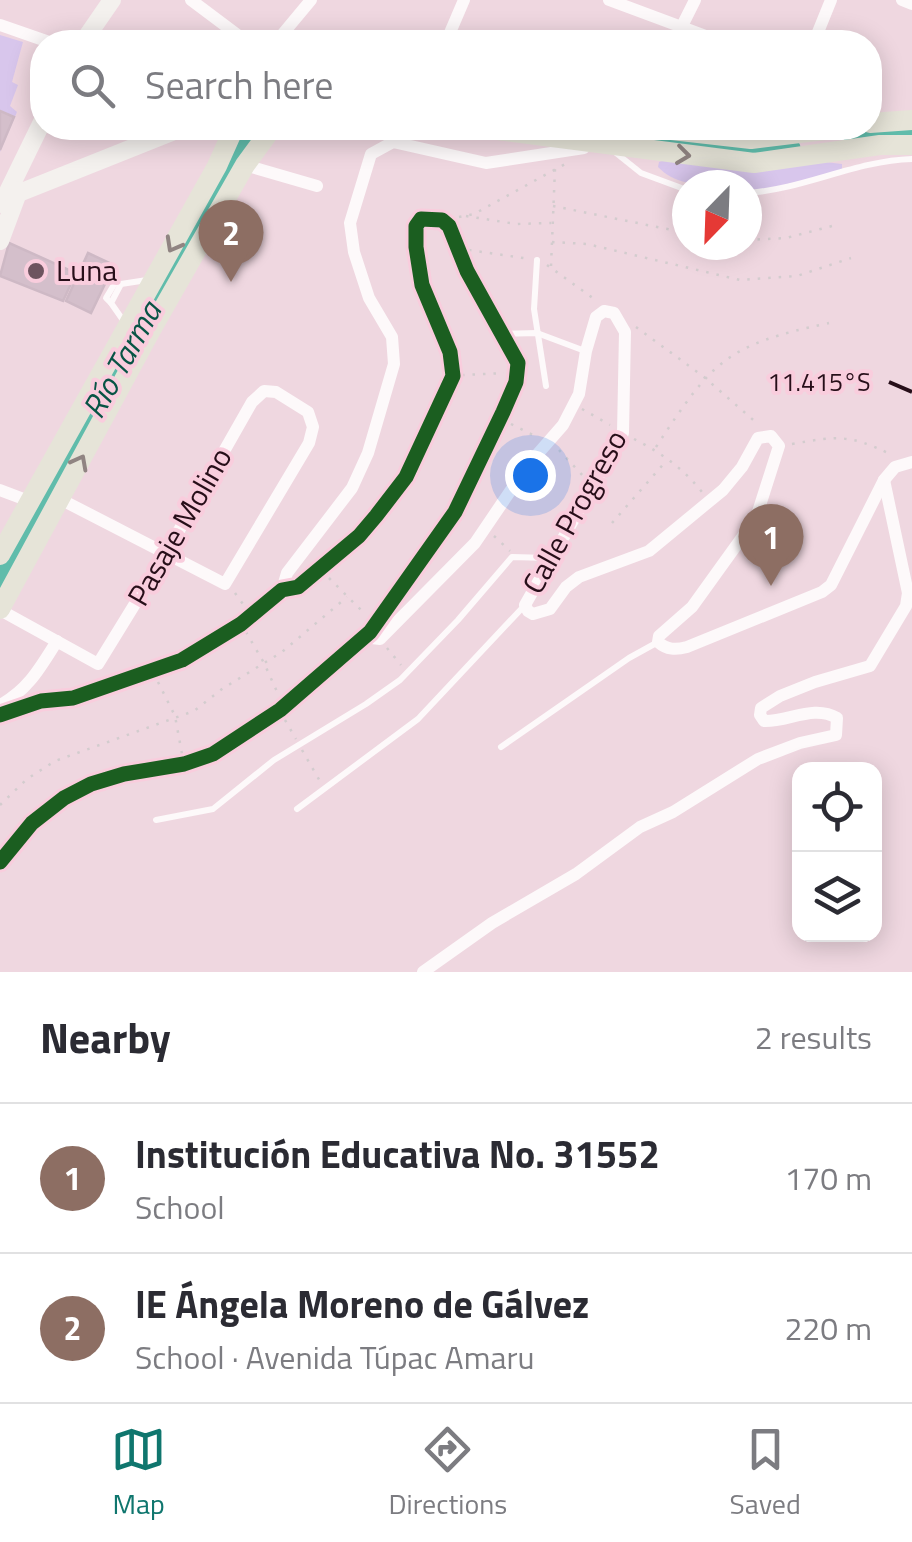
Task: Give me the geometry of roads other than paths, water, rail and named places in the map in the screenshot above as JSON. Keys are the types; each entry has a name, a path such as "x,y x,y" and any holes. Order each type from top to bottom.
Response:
{"highway":[{"path":"882,123 912,120"},
{"path":"0,555 229,140"},
{"path":"0,610 245,165 263,140"},
{"path":"568,140 754,163 912,145"}],"main road":[{"path":"91,30 112,0"},
{"path":"0,242 8,200 33,140"},
{"path":"8,200 153,140"}],"street":[{"path":"191,0 231,30"},
{"path":"286,30 312,0"},
{"path":"451,30 464,0"},
{"path":"610,0 692,30"},
{"path":"680,30 695,0"},
{"path":"819,30 831,0"},
{"path":"902,0 912,4"},
{"path":"0,24 30,35"},
{"path":"282,590 287,572 352,488 368,453 394,364 392,337 369,298 354,252 350,223 371,154 393,142 486,163 618,147 625,140"},
{"path":"245,165 317,186"},
{"path":"0,716 41,701 73,698 182,660 246,620 282,590 298,586 359,536 406,478 453,376 450,352 422,284 416,247 416,226 421,219 442,220 449,226 518,362 518,372 500,418 443,532 374,632"},
{"name":"Calle Progreso","path":"525,605 623,434 625,332 614,313 604,311 596,317 586,351"},
{"path":"0,862 32,823 64,798 124,774 184,764 213,754 283,707 374,632 485,530 528,465 576,404 586,351"},
{"name":"Pasaje Molino","path":"57,641 98,664 252,402 264,391 276,392 308,412 313,427 310,443 225,584 165,555"},
{"path":"525,605 528,612 542,614 579,577 650,551 724,490 758,438 775,441 756,518 692,607 659,636 658,642 670,649 687,647 822,592 838,574 884,480 895,467 908,462"},
{"path":"423,972 492,923 576,874 640,827 686,804 758,759 836,735 836,718 828,712 796,715 776,722 764,721 760,716 762,708 780,696 870,666 906,606 908,592 884,480"},
{"path":"0,490 29,501"},
{"path":"60,499 165,555"},
{"path":"0,610 57,641 30,684 0,705"}],"lane":[{"path":"618,147 641,173 672,184"},
{"path":"762,191 806,184 853,166 912,158"},
{"path":"537,260 534,309 546,386"},
{"path":"127,326 111,303 121,284 153,280"},
{"path":"502,334 538,333 586,351"},
{"path":"156,820 213,808 274,760 366,704 407,673 512,557 549,558"},
{"path":"297,809 418,719 525,605"},
{"path":"500,747 658,642"}],"waterway":[{"path":"882,137 912,134"},
{"path":"659,140 755,152 791,149"},
{"name":"Río Tarma","path":"0,581 218,185 238,152 249,142"}],"place":[{"name":"Luna","path":"36,271"},
{"name":"IE Ángela Moreno de Gálvez","path":"231,282"},
{"name":"Institución Educativa No. 31552","path":"771,586"}]}
